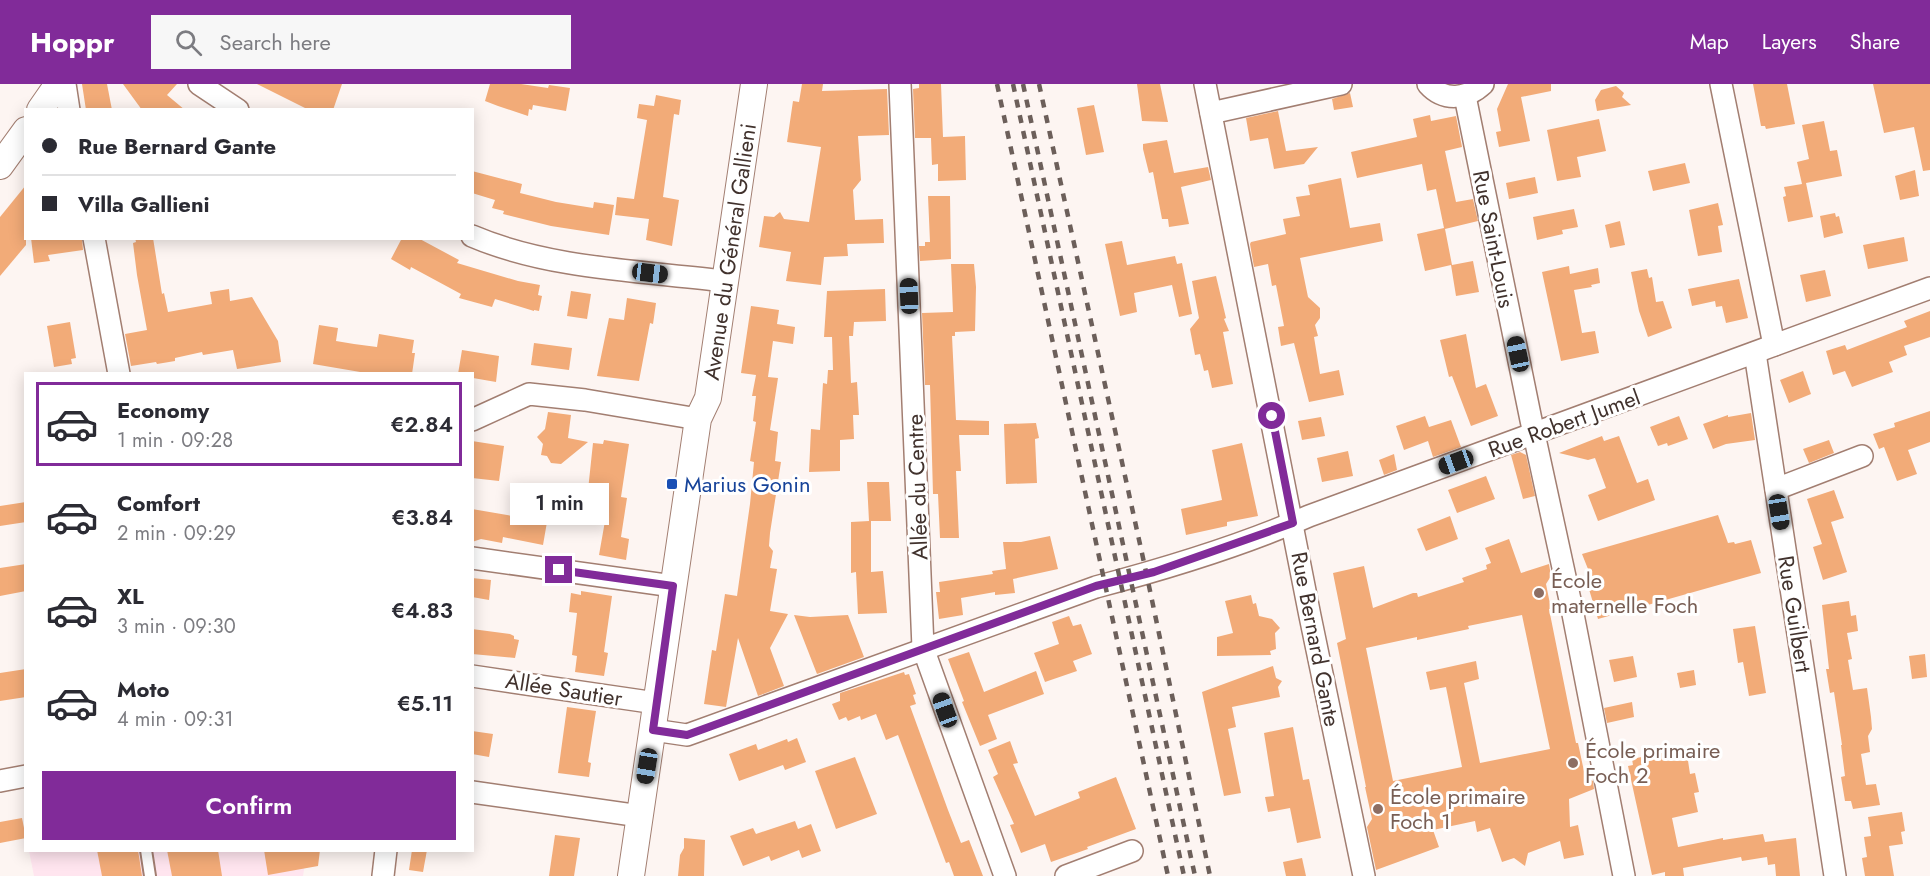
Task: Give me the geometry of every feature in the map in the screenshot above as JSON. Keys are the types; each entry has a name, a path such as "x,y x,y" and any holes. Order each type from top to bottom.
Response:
{"street":[{"path":"41,108 58,84"},
{"path":"65,84 69,108"},
{"name":"Avenue du Général Gallieni","path":"718,281 741,84"},
{"name":"Avenue du Général Gallieni","path":"631,876 698,419 695,389 718,281 754,84"},
{"name":"Allée du Centre","path":"900,84 923,648 1005,876"},
{"name":"Rue Bernard Gante","path":"1205,84 1364,876"},
{"path":"1211,112 1341,84"},
{"path":"1428,84 1441,94 1453,97 1465,96 1476,91 1483,84"},
{"path":"1721,84 1774,345"},
{"path":"207,87 235,108"},
{"name":"Rue Saint-Louis","path":"1465,96 1572,609 1624,876"},
{"path":"0,165 24,133"},
{"path":"474,237 533,255 591,265 718,281"},
{"path":"93,240 119,372"},
{"name":"Rue Robert Jumel","path":"653,730 687,735 1096,586 1154,572 1293,523 1930,288"},
{"name":"Rue Guilbert","path":"1755,353 1835,876"},
{"path":"474,419 529,394 585,400 698,419"},
{"path":"1776,489 1862,456"},
{"path":"474,558 673,586"},
{"name":"Allée Sautier","path":"474,676 656,703"},
{"path":"0,781 24,776"},
{"path":"474,792 640,816"},
{"path":"1066,876 1132,851"},
{"path":"382,876 386,852"}],"lane":[{"path":"146,852 150,876"}],"shaded area":[{"path":"29,852 307,852 303,876 34,876"}],"building":[{"path":"82,84 107,84 112,108 86,108"},
{"path":"123,84 177,84 167,95 183,108 141,108"},
{"path":"257,84 342,84 334,108 305,108"},
{"path":"490,84 521,84 548,88 549,85 570,88 566,111 533,105 532,110 529,109 528,116 498,106 485,101"},
{"path":"802,84 823,84 822,91 887,89 889,135 858,136 861,180 853,190 855,220 883,219 884,243 847,244 848,256 824,257 821,285 786,281 791,252 759,247 764,216 774,217 780,212 784,219 809,222 821,147 787,142 793,101 799,102"},
{"path":"919,84 941,84 943,137 965,136 966,180 938,181 938,164 932,165 931,138 915,138 913,89 919,88"},
{"path":"1137,84 1160,84 1168,122 1142,121"},
{"path":"1508,84 1551,84 1551,91 1521,97 1530,141 1499,147 1496,132 1501,131 1497,109"},
{"path":"1753,84 1787,84 1795,124 1766,129 1765,126 1761,126"},
{"path":"1873,84 1930,84 1930,170 1923,171 1914,127 1884,133"},
{"path":"1616,86 1624,93 1622,97 1631,105 1597,111 1595,100 1601,90"},
{"path":"1350,93 1353,107 1334,110 1332,99"},
{"path":"656,95 681,100 679,115 674,114 663,197 679,200 672,246 646,240 649,219 615,215 617,197 634,199 647,120 637,118 639,104 654,106"},
{"path":"1094,105 1104,152 1086,155 1077,108"},
{"path":"1278,111 1286,151 1318,147 1304,164 1274,169 1268,138 1250,141 1246,118"},
{"path":"1430,115 1431,121 1456,116 1462,147 1445,151 1456,202 1473,199 1478,221 1445,229 1452,265 1473,261 1479,292 1456,296 1451,265 1425,271 1417,234 1444,228 1436,189 1427,191 1422,164 1357,178 1351,152 1417,137 1413,119"},
{"path":"1599,119 1606,151 1577,157 1581,177 1557,181 1547,130"},
{"path":"1824,121 1830,151 1837,150 1842,176 1806,183 1813,217 1788,222 1783,197 1786,196 1784,187 1802,184 1797,162 1809,159 1802,125"},
{"path":"1167,140 1174,173 1208,167 1211,180 1181,187 1189,224 1169,227 1168,219 1162,219 1153,172 1149,173 1143,149 1143,144"},
{"path":"1685,163 1690,183 1653,191 1648,171"},
{"path":"1915,170 1919,196 1900,200 1895,176"},
{"path":"474,172 522,184 520,193 556,202 593,208 594,202 614,205 609,235 551,226 503,214 504,211 492,208 495,200 474,194"},
{"path":"1535,177 1538,193 1509,199 1506,183"},
{"path":"1341,178 1350,228 1380,223 1383,241 1300,258 1308,297 1320,308 1320,318 1315,325 1318,336 1314,337 1320,374 1339,370 1344,395 1309,402 1294,343 1281,346 1278,327 1284,326 1276,285 1272,286 1268,264 1254,267 1250,244 1286,234 1283,219 1300,216 1296,197 1310,195 1308,185"},
{"path":"24,187 24,240 26,240 26,245 0,276 0,217"},
{"path":"928,196 950,196 951,259 920,261 919,246 925,246 925,242 930,242"},
{"path":"1718,203 1723,225 1718,226 1722,252 1698,256 1689,210"},
{"path":"1574,209 1578,227 1562,230 1563,234 1537,240 1533,217"},
{"path":"1835,213 1836,217 1839,216 1843,233 1824,238 1820,216"},
{"path":"1620,221 1625,245 1610,248 1605,225"},
{"path":"1904,237 1908,261 1868,269 1863,245"},
{"path":"31,240 82,240 83,250 48,255 50,261 34,263"},
{"path":"136,240 153,240 162,294 164,293 168,312 212,304 210,292 229,289 230,301 252,297 278,341 281,362 237,369 233,350 203,355 202,352 175,358 175,361 131,366 125,334 147,330 133,243"},
{"path":"401,240 422,240 459,260 457,263 540,285 538,295 542,296 539,311 495,299 492,307 459,298 461,294 391,259"},
{"path":"1122,241 1127,265 1175,256 1177,264 1182,263 1192,314 1179,317 1172,285 1134,293 1137,312 1120,316 1105,244"},
{"path":"951,264 974,264 976,287 975,331 955,332 955,336 952,336 956,420 989,421 989,435 959,435 961,471 956,471 959,538 940,538 938,494 933,494 930,385 925,385 922,313 953,312"},
{"path":"1569,266 1570,274 1598,268 1600,283 1574,290 1582,333 1595,331 1599,353 1561,361 1542,272"},
{"path":"1647,269 1649,278 1652,277 1656,302 1663,301 1672,328 1648,337 1639,311 1631,272"},
{"path":"1825,270 1831,296 1806,302 1800,275"},
{"path":"1216,276 1226,318 1224,319 1229,331 1223,332 1233,384 1212,388 1208,370 1204,371 1200,354 1195,355 1190,329 1199,318 1192,281"},
{"path":"1739,279 1748,318 1726,323 1722,306 1716,307 1715,301 1692,306 1688,289"},
{"path":"885,289 886,321 854,322 853,336 849,336 851,383 857,382 859,415 853,415 854,439 840,440 840,471 809,472 811,429 820,430 823,383 827,384 828,370 833,370 832,337 824,337 827,291"},
{"path":"571,291 591,294 587,319 567,316"},
{"path":"627,298 656,303 639,381 597,376 609,318 624,320"},
{"path":"751,306 779,310 777,324 795,327 793,344 773,341 768,377 778,378 770,430 778,432 775,461 781,462 769,546 773,551 770,568 777,569 770,611 788,614 770,648 784,686 758,696 738,638 726,707 704,704 712,650 716,651 725,594 737,596 750,504 754,462 750,461 756,422 753,421 756,396 752,396 756,375 741,373"},
{"path":"1930,311 1930,337 1904,346 1907,355 1889,362 1893,372 1852,387 1845,371 1833,375 1826,351 1845,345 1847,350 1907,327 1904,321"},
{"path":"70,322 76,358 71,359 72,364 54,367 47,326"},
{"path":"319,325 338,328 336,341 354,344 377,347 379,334 414,340 412,372 360,372 313,364"},
{"path":"1466,334 1476,388 1486,384 1498,416 1471,426 1452,376 1449,377 1440,340"},
{"path":"534,343 572,348 569,370 531,365"},
{"path":"462,350 499,356 496,382 474,378 474,372 458,372"},
{"path":"1803,371 1811,394 1789,403 1780,380"},
{"path":"1930,411 1930,442 1908,450 1917,474 1897,481 1884,447 1879,449 1873,434 1895,427 1894,423"},
{"path":"548,412 571,415 568,438 588,442 561,464 551,463 547,456 541,455 543,444 537,437 545,429"},
{"path":"1751,413 1755,440 1726,444 1713,449 1703,424 1728,415 1728,417"},
{"path":"1425,416 1429,427 1451,420 1461,447 1433,457 1428,441 1404,450 1396,426"},
{"path":"1679,416 1688,439 1668,446 1667,443 1658,446 1650,427"},
{"path":"1321,417 1325,436 1302,440 1298,421"},
{"path":"1036,423 1039,438 1035,439 1037,483 1006,484 1004,424"},
{"path":"1602,436 1604,441 1619,436 1637,483 1648,479 1655,500 1598,521 1588,495 1606,488 1595,458 1588,460 1559,453"},
{"path":"604,440 629,444 621,497 627,498 621,537 629,539 626,560 599,555 605,521 596,520 597,511 586,509 593,443 603,444"},
{"path":"1829,440 1834,453 1809,463 1803,449"},
{"path":"474,441 504,446 499,481 474,478"},
{"path":"1242,443 1258,516 1227,522 1227,526 1186,535 1181,509 1222,500 1212,450"},
{"path":"1348,451 1353,476 1322,482 1317,458"},
{"path":"1520,452 1526,455 1535,496 1523,499 1511,455"},
{"path":"1394,454 1397,470 1384,475 1379,460"},
{"path":"1486,476 1495,499 1457,513 1448,490"},
{"path":"867,482 889,482 891,521 871,521 871,572 883,571 887,613 858,614 856,572 851,573 851,522 869,521"},
{"path":"1834,490 1844,518 1831,522 1847,572 1823,580 1813,547 1822,544 1807,499"},
{"path":"24,502 24,522 0,526 0,506"},
{"path":"474,509 547,522 543,545 503,537 502,543 481,539 474,541"},
{"path":"1718,515 1728,543 1734,542 1735,544 1751,540 1761,573 1598,619 1588,586 1594,584 1582,554"},
{"path":"1450,516 1458,539 1426,551 1417,529"},
{"path":"1050,536 1058,569 1013,579 1015,593 995,595 995,592 961,598 963,615 939,619 936,592 940,592 939,582 993,574 992,571 1006,569 1003,542 1021,542"},
{"path":"1509,539 1521,573 1549,564 1551,576 1546,584 1551,609 1549,609 1576,743 1578,743 1585,776 1593,781 1594,789 1569,799 1570,827 1578,825 1584,855 1564,859 1560,841 1528,853 1525,866 1514,858 1502,862 1490,828 1477,832 1475,821 1433,830 1439,847 1376,870 1367,827 1372,819 1337,643 1346,639 1333,573 1364,566 1373,608 1413,593 1417,593 1418,597 1464,582 1462,578 1487,569 1486,565 1491,563 1485,548","holes":["1522,615 1550,749 1480,763 1464,683 1479,679 1476,661 1426,672 1430,690 1446,687 1462,767 1393,781 1366,648 1417,637 1417,640 1469,629 1468,626"]},
{"path":"24,564 24,591 0,596 0,568"},
{"path":"474,578 491,580 489,600 474,597"},
{"path":"581,591 612,596 604,652 608,653 604,676 575,672 577,656 572,655 577,613 569,612 571,593 581,595"},
{"path":"1251,595 1253,604 1256,603 1259,616 1272,619 1280,628 1275,633 1276,649 1270,651 1271,655 1217,656 1217,637 1233,633 1225,601"},
{"path":"1849,601 1851,616 1856,615 1858,631 1847,633 1852,659 1848,660 1853,690 1867,688 1872,729 1868,736 1870,752 1861,754 1866,785 1876,784 1880,805 1853,809 1851,801 1845,801 1841,777 1845,776 1842,745 1834,692 1830,693 1826,669 1829,669 1822,605"},
{"path":"794,615 810,617 848,615 864,657 817,674"},
{"path":"1069,616 1073,626 1081,624 1092,654 1073,661 1077,671 1045,682 1034,653 1059,644 1052,622"},
{"path":"1755,626 1766,693 1749,696 1743,662 1738,663 1733,629"},
{"path":"474,629 514,636 514,639 519,640 515,658 474,654"},
{"path":"969,652 984,692 1036,671 1044,694 988,715 997,739 980,746 948,659"},
{"path":"1925,654 1927,677 1912,679 1909,656"},
{"path":"1633,656 1637,677 1614,682 1609,660"},
{"path":"1273,666 1276,678 1282,681 1278,687 1280,697 1232,707 1236,727 1228,729 1241,793 1224,796 1202,692"},
{"path":"24,669 24,697 0,701 0,673"},
{"path":"1694,670 1696,685 1680,688 1677,673"},
{"path":"904,672 905,675 909,674 916,694 913,695 916,704 910,706 948,810 961,843 969,840 983,876 954,876 949,862 946,863 898,735 886,740 876,714 861,720 860,716 848,721 846,717 839,720 832,704 840,701 840,693"},
{"path":"1632,702 1634,717 1607,723 1604,708"},
{"path":"567,707 596,711 588,762 591,763 589,777 558,773"},
{"path":"1293,727 1303,780 1309,779 1321,838 1297,843 1290,808 1268,812 1265,797 1274,796 1264,733"},
{"path":"474,731 493,734 489,757 474,754"},
{"path":"797,738 806,762 785,770 783,765 739,781 729,754 756,744 758,750 787,739 788,742"},
{"path":"1010,741 1018,763 1013,764 1035,816 1080,798 1078,792 1116,777 1136,829 1051,862 1045,844 1021,853 1010,825 1014,824 993,777 998,774 988,750"},
{"path":"1680,749 1681,755 1687,754 1690,774 1695,773 1699,792 1694,793 1698,812 1672,818 1678,847 1723,838 1723,840 1763,834 1765,842 1796,838 1800,876 1776,876 1775,864 1768,865 1767,857 1742,861 1741,857 1683,868 1684,876 1665,876 1665,872 1652,875 1628,766 1633,765 1632,759"},
{"path":"855,757 877,814 836,829 815,771"},
{"path":"1902,812 1905,831 1901,832 1903,844 1889,846 1894,876 1865,876 1862,858 1867,857 1864,837 1871,836 1868,817"},
{"path":"22,818 24,838 0,843 0,822"},
{"path":"795,821 798,829 811,824 821,851 802,858 799,850 771,861 769,856 743,866 730,836 753,828 756,834"},
{"path":"555,835 580,838 574,876 549,876"},
{"path":"684,838 705,840 704,876 678,876"},
{"path":"97,852 138,852 142,876 102,876"},
{"path":"167,852 218,852 222,876 172,876"},
{"path":"264,852 320,852 318,866 268,875"},
{"path":"412,852 427,852 423,872 409,870"},
{"path":"1302,858 1306,876 1286,876 1283,862"}],"railway":[{"path":"997,84 1168,876"},
{"path":"1013,84 1184,876"},
{"path":"1023,84 1195,876"},
{"path":"1039,84 1210,876"}],"place":[{"name":"Marius Gonin","path":"672,484"},
{"name":"École maternelle Foch","path":"1539,593"},
{"name":"École primaire Foch 2","path":"1573,763"},
{"name":"École primaire Foch 1","path":"1378,809"}],"route":[{"path":"559,570 673,586 653,730 687,735 1096,586 1154,572 1293,523 1272,416"}]}
